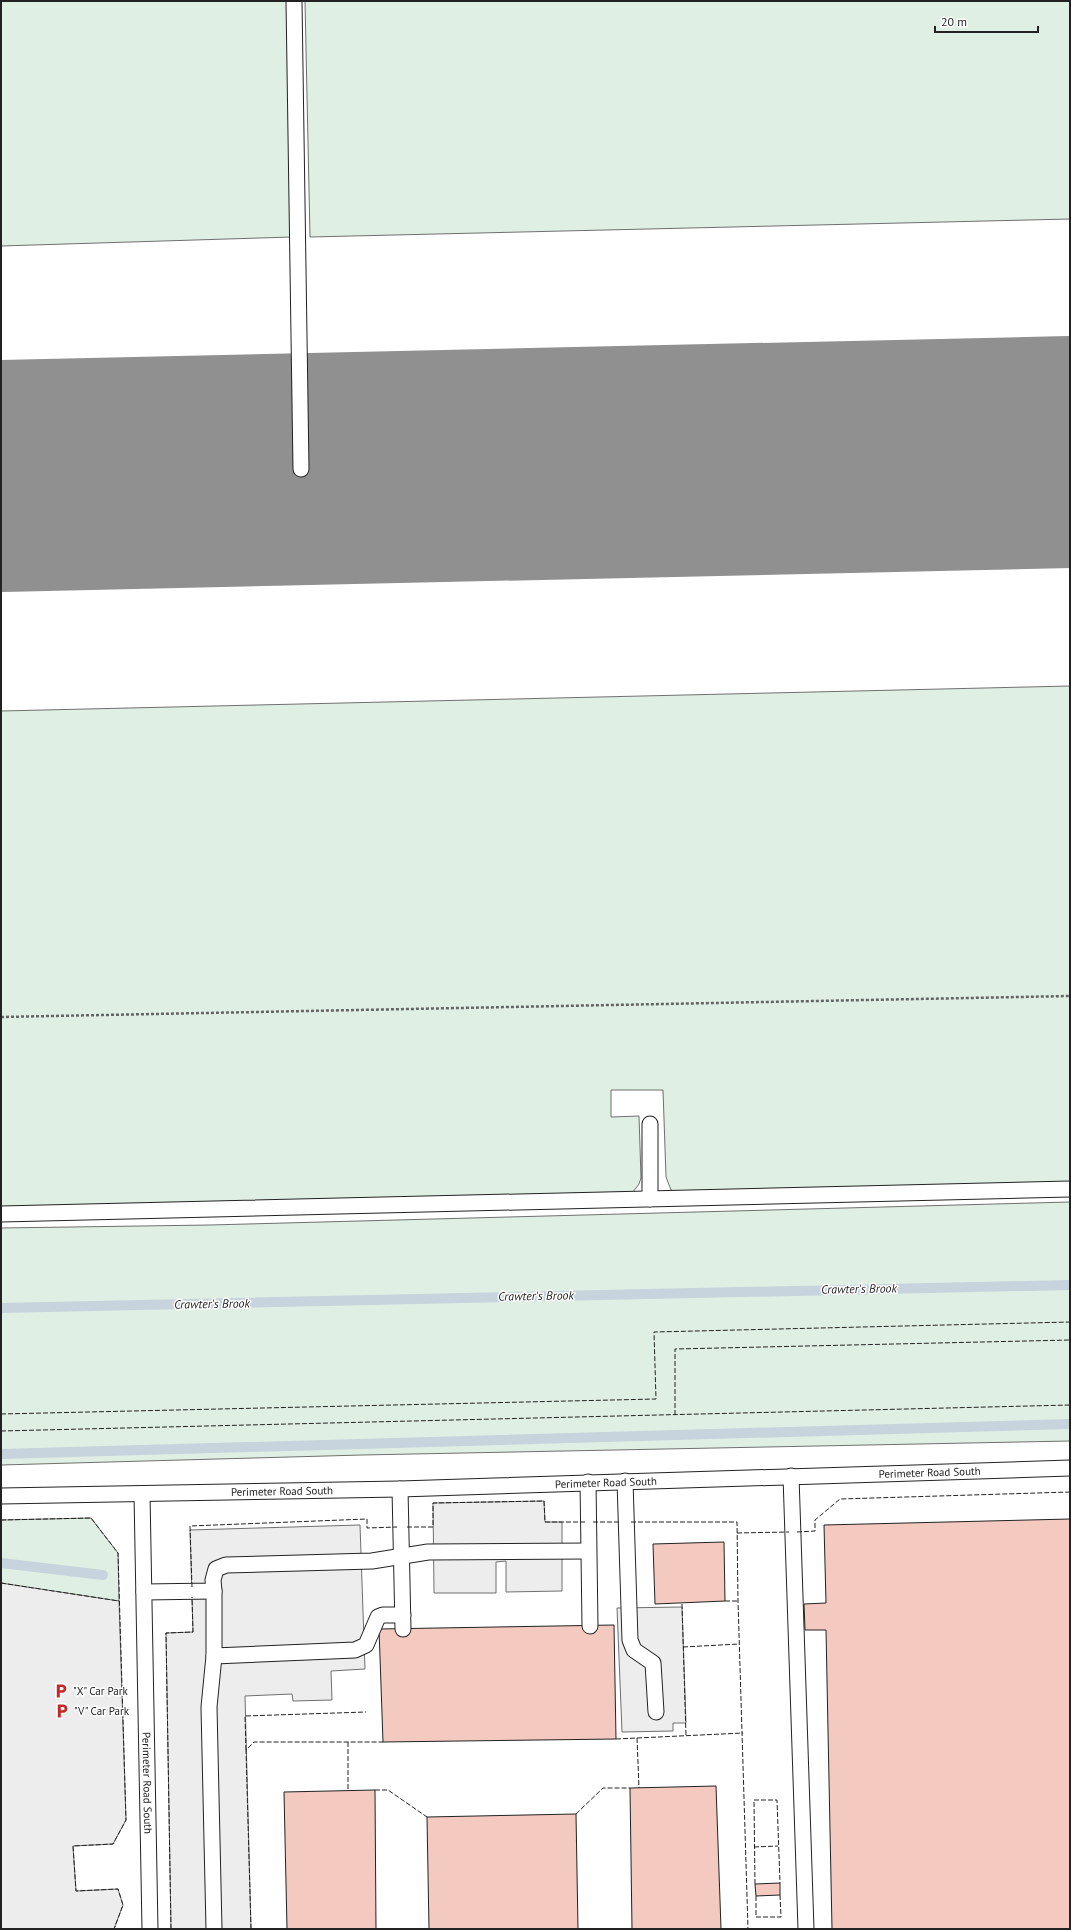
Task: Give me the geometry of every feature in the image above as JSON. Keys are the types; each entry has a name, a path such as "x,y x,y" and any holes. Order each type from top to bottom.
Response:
{"lane":[{"path":"294,1 301,469"},
{"path":"650,1124 650,1199"},
{"path":"1,1214 1070,1189"},
{"name":"Perimeter Road South","path":"1,1496 400,1489 1070,1468"},
{"path":"791,1476 806,1929"},
{"path":"625,1481 630,1640 634,1650 653,1663 656,1712"},
{"path":"588,1482 590,1626"},
{"path":"214,1656 355,1650 366,1645 378,1617 383,1615 403,1622 400,1489"},
{"name":"Perimeter Road South","path":"142,1494 150,1929"},
{"path":"214,1929 209,1707 214,1656 213,1580 216,1569 226,1564 372,1561 428,1552 588,1551"},
{"path":"144,1592 214,1591"}],"path":[{"path":"1,1017 1070,996"}],"green space":[{"path":"1,1 289,1 292,237 1,246"},
{"path":"305,1 1070,1 1070,219 310,237"},
{"path":"1070,686 1070,1183 677,1192 671,1190 666,1177 663,1090 611,1090 611,1117 639,1116 641,1178 639,1184 633,1192 1,1207 1,711"},
{"path":"1070,1202 1070,1441 362,1455 1,1465 1,1228 210,1225"},
{"path":"91,1518 118,1553 119,1601 1,1589 1,1520"}],"shaded area":[{"path":"544,1501 545,1522 562,1522 562,1591 506,1592 506,1561 496,1562 496,1593 434,1593 433,1503"},
{"path":"360,1525 365,1669 331,1671 332,1700 293,1701 292,1694 245,1696 251,1929 171,1929 166,1633 193,1632 190,1530"},
{"name":"\"X\" Car Park","path":"1,1583 119,1601 126,1820 113,1844 73,1846 76,1891 118,1889 123,1905 114,1929 1,1929"},
{"path":"682,1607 686,1723 673,1723 673,1731 622,1732 617,1608"}],"building":[{"path":"1070,1519 1070,1929 832,1929 826,1630 805,1630 804,1604 826,1603 824,1525"},
{"path":"724,1542 725,1601 655,1604 653,1544"},
{"path":"614,1625 616,1739 383,1742 379,1629"},
{"path":"716,1786 721,1929 632,1929 630,1788"},
{"path":"375,1790 376,1929 287,1929 284,1792"},
{"path":"576,1814 578,1929 429,1929 427,1817"},
{"path":"780,1883 780,1895 756,1896 755,1884"}],"waterway":[{"name":"Crawter's Brook","path":"1,1308 1070,1285"},
{"path":"1,1454 1070,1424"},
{"path":"1,1563 103,1575"}],"runway":[{"path":"1,476 1070,452"}],"fence":[{"path":"1,1414 656,1399 654,1332 1070,1322"},
{"path":"675,1415 675,1349 1070,1340"},
{"path":"1,1431 1070,1405"},
{"path":"797,1532 815,1531 815,1520 840,1499 1070,1492"},
{"path":"407,1527 433,1527 433,1503 544,1501 545,1522 585,1522"},
{"path":"1,1520 91,1518 118,1553 126,1820 113,1844 73,1846 76,1891 118,1889 123,1905 114,1929"},
{"path":"192,1587 190,1526 367,1519 367,1528 397,1527"},
{"path":"593,1522 621,1522"},
{"path":"631,1522 737,1522 748,1929"},
{"path":"737,1533 789,1532"},
{"path":"1,1583 119,1601"},
{"path":"171,1929 166,1633 193,1632 192,1597"},
{"path":"725,1601 738,1601"},
{"path":"682,1604 686,1736"},
{"path":"683,1647 739,1644"},
{"path":"246,1750 245,1716 366,1712"},
{"path":"616,1739 743,1733"},
{"path":"637,1738 639,1788"},
{"path":"251,1929 246,1750 254,1742 383,1742"},
{"path":"348,1742 348,1791"},
{"path":"576,1814 603,1788 630,1788"},
{"path":"375,1790 388,1790 427,1817"},
{"path":"755,1884 754,1800 777,1800 780,1883"},
{"path":"754,1847 778,1846"},
{"path":"756,1896 756,1917 781,1917 780,1895"}],"place":[{"name":"\"X\" Car Park","path":"61,1691"},
{"name":"\"V\" Car Park","path":"62,1711"}]}
